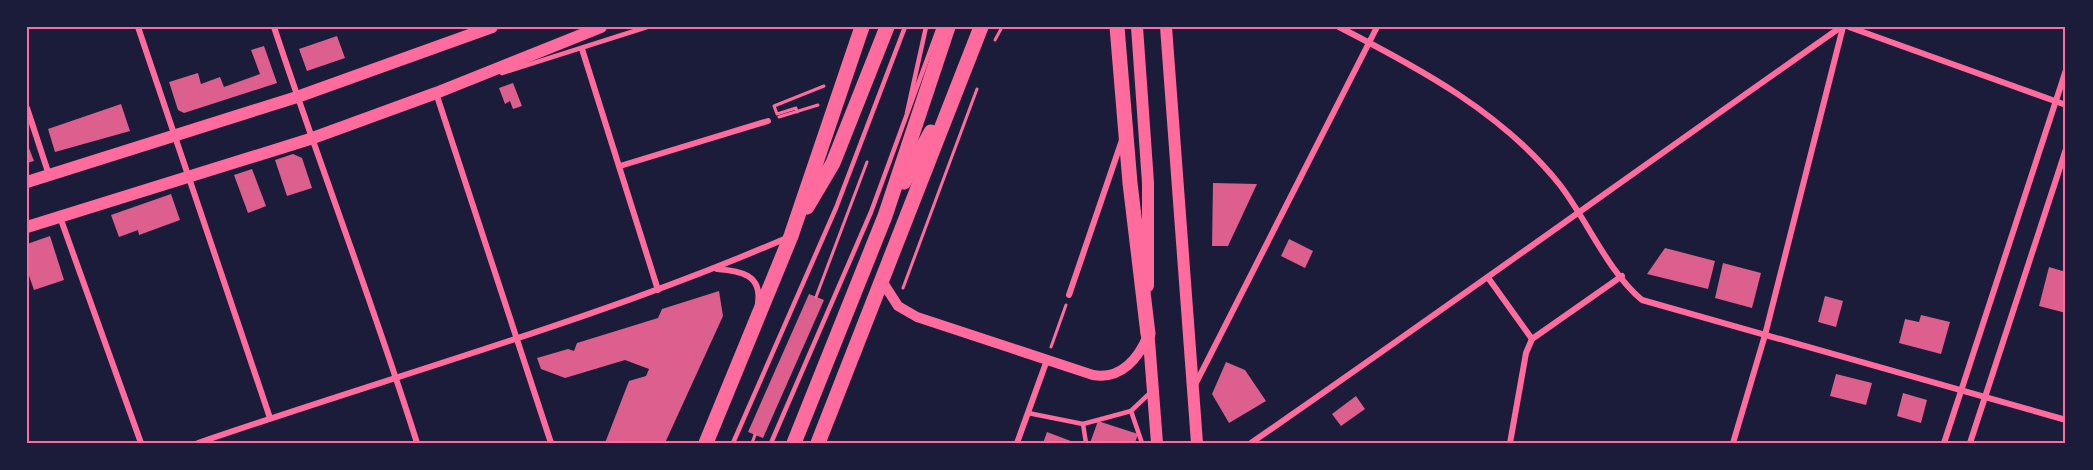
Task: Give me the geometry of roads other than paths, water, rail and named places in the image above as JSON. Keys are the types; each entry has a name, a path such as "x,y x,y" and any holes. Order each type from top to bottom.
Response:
{"highway":[{"path":"706,443 791,236 862,27"},
{"path":"791,236 833,162 887,27"},
{"path":"794,443 885,216 948,27"},
{"path":"818,443 981,27"},
{"path":"1117,27 1148,334"},
{"path":"885,216 962,76"}],"main road":[{"path":"27,182 297,97 490,27"},
{"path":"27,227 310,139 436,93 602,27"},
{"path":"1137,27 1148,183 1148,334 1157,443"},
{"path":"1166,27 1197,443"}],"street":[{"path":"138,27 270,418"},
{"path":"274,27 310,139 396,377 417,443"},
{"path":"1339,27 1441,82 1476,107 1519,144 1559,184 1622,276 1642,300 2066,420"},
{"path":"1194,388 1377,27"},
{"path":"1251,443 1489,279 1578,212 1842,27"},
{"path":"1733,443 1765,335 1842,27"},
{"path":"1849,27 2066,105"},
{"path":"582,48 658,290"},
{"path":"1944,443 2066,70"},
{"path":"436,93 551,443"},
{"path":"27,108 49,175"},
{"path":"620,166 768,121"},
{"path":"1069,295 1126,128"},
{"path":"1970,443 2066,149"},
{"path":"60,217 141,443"},
{"path":"198,443 396,377 517,340 716,268 791,236"},
{"path":"716,268 737,270 755,282 759,297 756,321"},
{"path":"1510,443 1526,353 1532,339 1622,276"},
{"path":"1489,279 1532,339"},
{"path":"882,281 895,302 905,312 1079,371 1108,376 1120,371 1137,356 1148,334"},
{"path":"1017,443 1047,360"}],"lane":[{"path":"436,93 647,27"},
{"path":"733,443 836,208 905,27"},
{"path":"903,130 927,27"},
{"path":"771,443 871,212 939,27"},
{"path":"1028,413 1083,424 1131,411 1153,390"},
{"path":"1131,411 1142,443"},
{"path":"1083,424 1086,443"}]}
